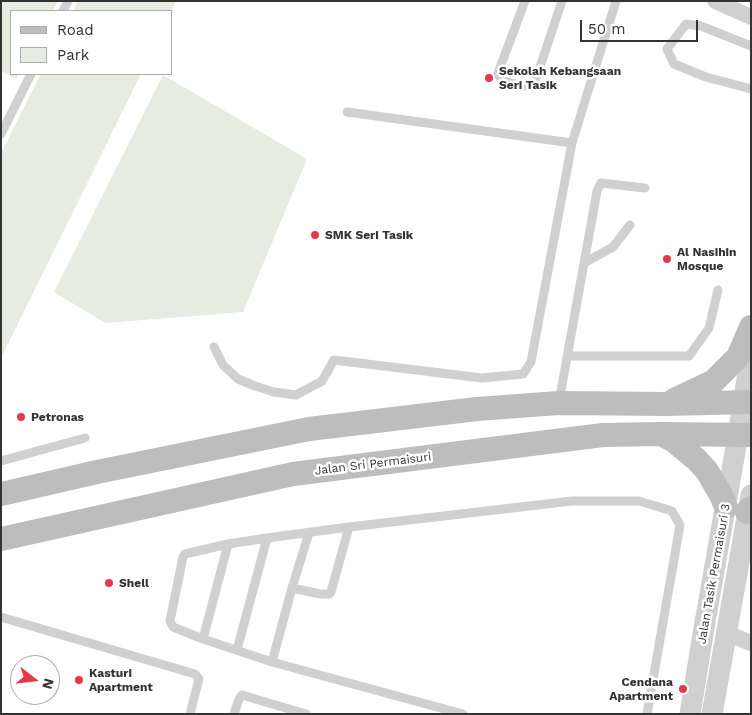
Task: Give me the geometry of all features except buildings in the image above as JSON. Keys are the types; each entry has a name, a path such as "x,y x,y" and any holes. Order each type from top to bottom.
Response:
{"main road":[{"path":"666,404 714,381 738,357 751,327"},
{"path":"1,494 97,472 309,429 477,409 559,403 666,404 747,402"},
{"path":"661,434 674,441 702,465 721,495 744,506"},
{"name":"Jalan Sri Permaisuri","path":"1,539 293,474 603,435 745,435"}],"street":[{"path":"715,1 751,17"},
{"name":"Jalan Tasik Permaisuri 3","path":"712,714 726,633 744,506 745,435 751,354"},
{"name":"Jalan Tasik Permaisuri 3","path":"690,714 704,628 744,506"},
{"path":"726,633 751,643"}],"lane":[{"path":"525,1 498,74 502,80 522,86 531,86 538,76 562,1"},
{"path":"214,346 223,365 238,379 274,392 296,395 322,380 334,360 482,378 523,374 531,362 572,143 616,1"},
{"path":"751,46 701,26 686,24 667,49 674,64 706,77 751,88"},
{"path":"2,131 30,75"},
{"path":"347,112 572,143"},
{"path":"559,403 600,183 645,188"},
{"path":"584,262 613,247 630,225"},
{"path":"568,356 689,356 709,328 718,290"},
{"path":"1,462 85,438"},
{"path":"464,714 272,662 202,639 173,627 170,621 183,557 186,554 228,544 267,538 572,501 639,501 672,510 680,525 647,714"},
{"path":"292,588 320,594 329,594 331,592 349,527"},
{"path":"272,662 309,533"},
{"path":"237,650 267,538"},
{"path":"202,639 228,544"},
{"path":"1,617 196,674 199,679 190,714"},
{"path":"234,714 239,699 242,696 306,714"}],"green space":[{"path":"1,1 58,1 53,10 10,10 10,75 18,75 16,79 1,71"},
{"path":"78,1 176,1 172,10 74,10"},
{"path":"40,75 141,75 1,358 1,153"},
{"path":"163,75 307,159 243,312 105,323 54,292"}],"place":[{"name":"Sekolah Kebangsaan Seri Tasik","path":"489,78"},
{"name":"SMK Seri Tasik","path":"315,235"},
{"name":"Al Nasihin Mosque","path":"667,259"},
{"name":"Petronas","path":"21,417"},
{"name":"Shell","path":"109,583"},
{"name":"Kasturi Apartment","path":"79,680"},
{"name":"Cendana Apartment","path":"683,689"}]}
